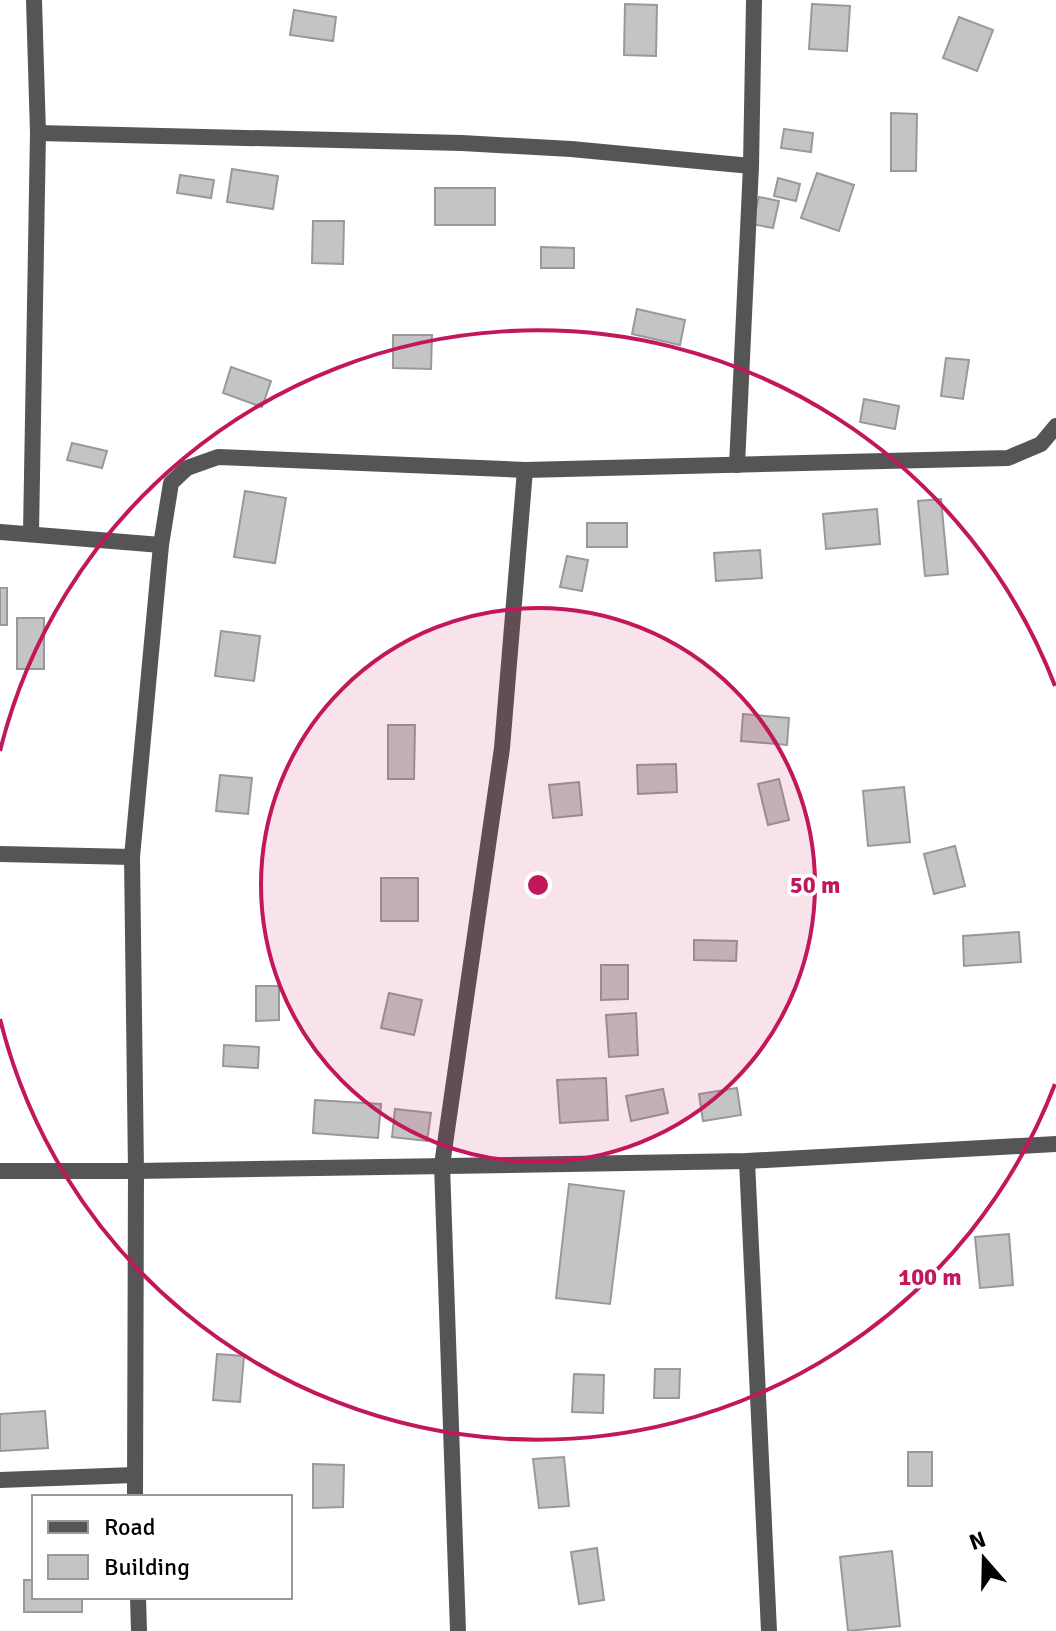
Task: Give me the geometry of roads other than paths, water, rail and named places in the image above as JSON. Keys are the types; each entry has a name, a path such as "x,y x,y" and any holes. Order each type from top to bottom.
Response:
{"street":[{"path":"31,533 38,133 34,0"},
{"path":"737,465 751,166 754,0"},
{"path":"38,133 462,143 571,149 751,166"},
{"path":"135,1495 136,1171 132,857 161,545 171,483 187,468 218,457 525,470 1008,458 1041,444 1056,426"},
{"path":"458,1631 442,1165 502,748 525,470"},
{"path":"0,532 161,545"},
{"path":"0,854 132,857"},
{"path":"0,1171 747,1161 1056,1144"},
{"path":"747,1161 769,1631"},
{"path":"0,1480 134,1475"},
{"path":"138,1599 139,1631"}]}
